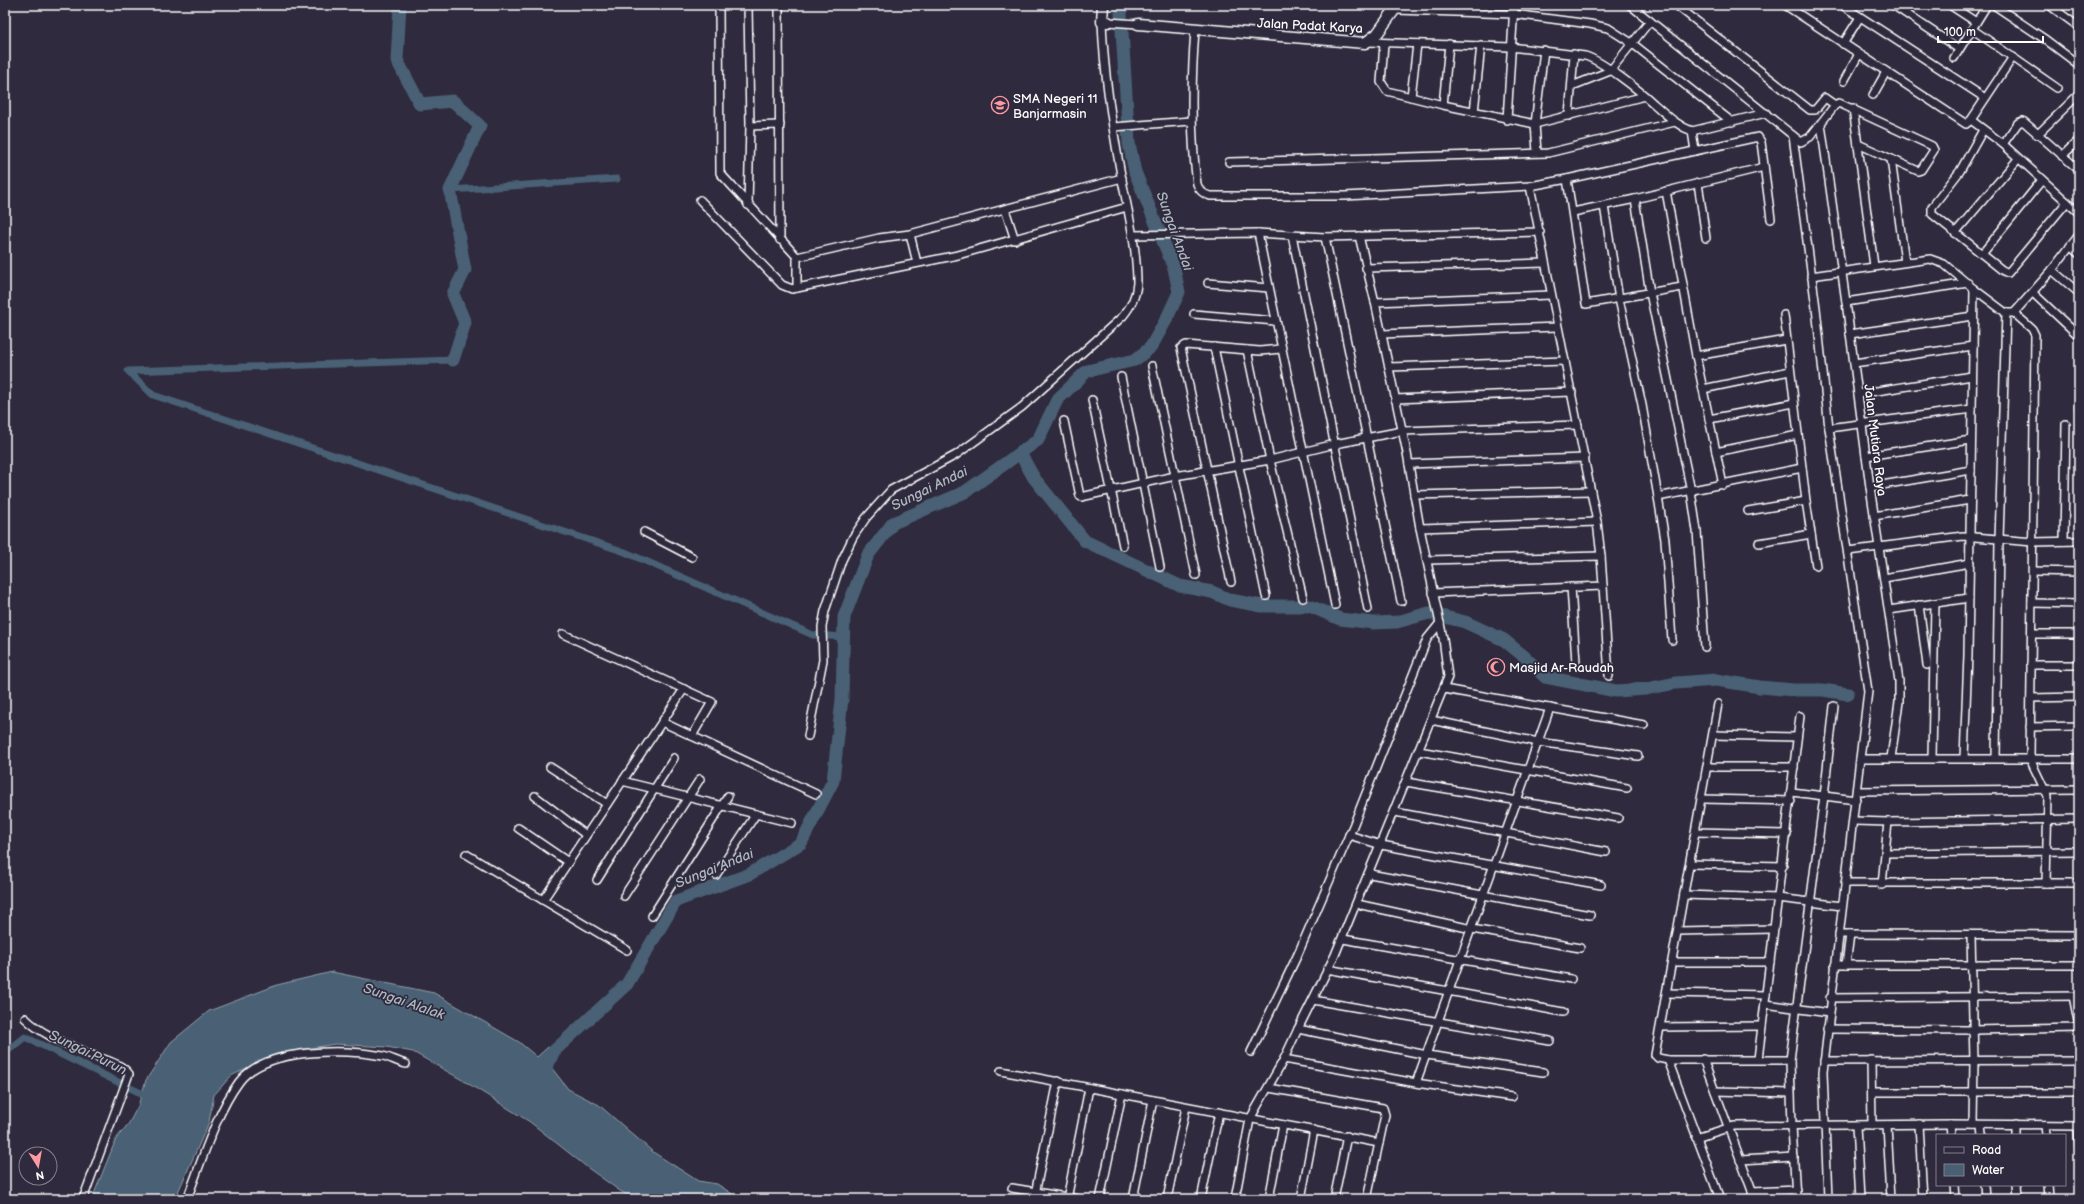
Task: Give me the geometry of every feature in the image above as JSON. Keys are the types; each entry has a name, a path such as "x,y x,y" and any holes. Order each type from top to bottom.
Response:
{"street":[{"path":"719,5 719,170 721,176 780,240 797,256 797,288"},
{"path":"748,5 750,126 748,205"},
{"path":"779,5 780,240"},
{"path":"808,736 823,660 822,627 825,611 842,560 857,529 891,490 956,455 982,438 1022,407 1123,316 1133,302 1136,294 1137,283 1132,235 1113,127 1104,60 1105,22 1103,5"},
{"path":"1507,120 1514,5"},
{"path":"1630,5 1766,112 1793,136 1803,142 1810,137 1835,105 1842,103 1933,147 1934,150 1920,171 1916,171 1858,144"},
{"path":"1676,5 1810,110 1815,110 1825,98 1835,105"},
{"path":"1784,5 1968,124 2013,57"},
{"path":"1842,5 1985,98"},
{"path":"1893,5 1959,49"},
{"path":"1950,5 1976,22"},
{"path":"1954,58 1987,5"},
{"path":"1994,5 2046,40 2079,65"},
{"path":"2049,5 2079,28"},
{"path":"1397,8 1513,14 1600,25 1613,30 1633,44 1732,122"},
{"name":"Jalan Padat Karya","path":"1105,22 1359,44 1368,42 1397,8"},
{"path":"1843,44 1860,17"},
{"path":"1572,86 1610,71 1650,21"},
{"path":"1972,29 2057,88"},
{"path":"1196,30 1192,74 1191,121 1197,184 1201,192 1210,196 1345,196 1530,186 1567,180 1758,137 1761,142 1770,219"},
{"path":"1368,42 1384,44 1449,44 1511,47 1590,57 1645,96 1675,122 1692,131 1732,122 1766,112"},
{"path":"1384,44 1382,86 1387,91 1507,120 1535,124 1645,96"},
{"path":"1411,97 1417,44"},
{"path":"1443,105 1449,44"},
{"path":"1474,112 1481,45"},
{"path":"1537,152 1535,124 1544,50"},
{"path":"1569,116 1574,54"},
{"path":"1844,81 1859,54"},
{"path":"1873,95 1886,72"},
{"path":"2037,135 2079,94"},
{"path":"1853,108 1874,266"},
{"path":"1971,120 1982,130 2003,144 2079,212"},
{"path":"1113,127 1121,125 1191,121"},
{"path":"1229,162 1554,152 1675,122"},
{"path":"2003,144 2020,122 2025,122 2037,135 2079,170"},
{"name":"Jalan Mutiara Raya","path":"1821,124 1878,546 1889,610 1900,695 1891,758"},
{"path":"750,126 780,125"},
{"path":"1982,130 1960,171 1932,209 1932,214 2008,273 2067,202"},
{"path":"1692,131 1695,151"},
{"path":"1793,136 1829,428 1868,691 1854,821 1830,998 1824,1061 1824,1126 1828,1199"},
{"path":"2062,156 2079,140"},
{"path":"1956,233 2018,159"},
{"path":"1891,160 1905,262"},
{"path":"1573,212 1635,199 1764,167"},
{"path":"797,256 879,238 910,234 1122,178"},
{"path":"1567,180 1586,304 1682,287"},
{"path":"1982,254 2042,180"},
{"path":"1698,183 1706,238"},
{"path":"1530,186 1597,522 1601,556 1609,676"},
{"path":"1666,191 1682,287 1723,485"},
{"path":"1635,199 1650,293 1691,490 1697,532 1705,647"},
{"path":"700,200 782,285 792,289 958,255 1015,240 1127,206"},
{"path":"1604,206 1619,299 1642,404 1665,540 1672,640"},
{"path":"1005,209 1015,240"},
{"path":"1132,235 1258,233 1359,236 1540,232"},
{"path":"1258,233 1280,349 1335,605"},
{"path":"910,234 917,263"},
{"path":"1292,235 1368,609"},
{"path":"2014,313 2052,270 2079,235"},
{"path":"1325,236 1401,601"},
{"path":"1235,1199 1250,1119 1284,1060 1343,939 1444,689 1448,671 1389,366 1359,236"},
{"path":"2070,246 2079,254"},
{"path":"1811,276 1925,259 1940,262 2006,313 2014,313 2032,329 2035,335 2030,759 2046,789 2048,796 2046,883"},
{"path":"1366,268 1545,263"},
{"path":"2052,270 2079,293"},
{"path":"1208,283 1269,288"},
{"path":"1846,302 1968,283"},
{"path":"1964,758 1970,563 1969,536 1974,289"},
{"path":"2033,292 2079,336"},
{"path":"1375,302 1551,295"},
{"path":"1996,758 1999,540 2006,313"},
{"path":"1194,314 1275,322"},
{"path":"1784,315 1806,501 1816,566"},
{"path":"1850,334 1973,316"},
{"path":"1382,334 1557,327"},
{"path":"1696,356 1786,340"},
{"path":"1231,582 1181,348 1186,345 1260,351 1280,349"},
{"path":"1854,363 1973,346"},
{"path":"1214,347 1266,596"},
{"path":"1247,350 1270,460 1303,598"},
{"path":"1389,366 1565,361"},
{"path":"1152,366 1196,575"},
{"path":"1703,389 1790,371"},
{"path":"1858,394 1972,376"},
{"path":"1121,377 1144,482 1160,567"},
{"path":"2079,388 2079,408"},
{"path":"1395,399 1572,392"},
{"path":"1092,400 1123,546"},
{"path":"1709,419 1794,403"},
{"path":"1829,428 1972,409"},
{"path":"1064,421 1080,496 1175,476 1270,460 1335,444 1402,431 1578,425"},
{"path":"2064,542 2066,424"},
{"path":"1716,452 1798,435"},
{"path":"1866,456 1971,440"},
{"path":"1409,464 1584,458"},
{"path":"1658,497 1802,468"},
{"path":"1870,487 1971,470"},
{"path":"1414,495 1591,491"},
{"path":"1874,516 1970,500"},
{"path":"1748,511 1806,501"},
{"path":"1420,528 1597,522"},
{"path":"644,532 692,557"},
{"path":"1759,543 1811,534"},
{"path":"1848,551 1878,546 1969,536 2033,542 2079,541"},
{"path":"1427,560 1601,556"},
{"path":"1884,578 1970,563"},
{"path":"2033,571 2079,572"},
{"path":"1434,596 1603,586"},
{"path":"1571,587 1576,662"},
{"path":"1889,610 1969,598"},
{"path":"1932,758 1935,603"},
{"path":"2032,603 2079,604"},
{"path":"1919,606 1927,665"},
{"path":"1250,1052 1298,954 1349,835 1427,639 1439,620"},
{"path":"563,634 712,702 692,736"},
{"path":"2032,634 2079,634"},
{"path":"2031,665 2079,665"},
{"path":"543,900 684,689"},
{"path":"1444,689 1644,725"},
{"path":"2031,698 2079,697"},
{"path":"1718,704 1708,767 1655,1055 1658,1058 1668,1060 1790,1060"},
{"path":"1796,1199 1790,1093 1790,1060 1798,1009 1834,706"},
{"path":"1416,1083 1450,992 1460,959 1550,708"},
{"path":"1758,1059 1787,834 1800,716"},
{"path":"1431,720 1538,742 1638,756"},
{"path":"662,722 816,794"},
{"path":"2030,727 2079,726"},
{"path":"1713,735 1797,737"},
{"path":"1419,751 1627,788"},
{"path":"597,880 674,758"},
{"path":"1860,759 2079,759"},
{"path":"1708,767 1794,767"},
{"path":"550,768 607,804"},
{"path":"624,896 700,779"},
{"path":"622,781 792,823"},
{"path":"1406,782 1618,818"},
{"path":"1857,791 2079,788"},
{"path":"1792,792 1856,800"},
{"path":"536,796 586,835"},
{"path":"652,916 728,796"},
{"path":"1702,799 1791,801"},
{"path":"1395,812 1606,852"},
{"path":"716,875 756,814"},
{"path":"1854,821 1888,822 2079,819"},
{"path":"1882,885 1888,822"},
{"path":"518,828 568,862"},
{"path":"1696,832 1787,834"},
{"path":"1349,835 1381,845 1601,885"},
{"path":"1886,853 2079,851"},
{"path":"466,854 627,950"},
{"path":"1690,864 1783,866"},
{"path":"1370,874 1590,915"},
{"path":"1845,883 1882,885 2079,883"},
{"path":"1684,895 1778,898 1842,906"},
{"path":"1357,904 1472,929 1580,948"},
{"path":"1678,931 1774,929"},
{"path":"1839,934 2079,935"},
{"path":"1846,965 1850,934"},
{"path":"1971,935 1974,1124"},
{"path":"1343,939 1571,979"},
{"path":"1673,962 1770,962"},
{"path":"1835,965 2079,964"},
{"path":"1327,970 1563,1012"},
{"path":"1667,993 1766,995"},
{"path":"1828,1029 1973,1030 2079,1027 2076,996 1830,998"},
{"path":"1313,1000 1550,1041"},
{"path":"1765,1004 1829,1013"},
{"path":"25,1018 39,1029 128,1072 129,1078 83,1199"},
{"path":"1661,1027 1762,1026"},
{"path":"1298,1029 1427,1055 1544,1072"},
{"path":"187,1199 216,1126 238,1082 247,1074 268,1062 296,1054 311,1053 350,1053 391,1058 406,1064"},
{"path":"1703,1059 1753,1196 1796,1190"},
{"path":"1284,1060 1416,1083 1512,1097"},
{"path":"1668,1060 1720,1199"},
{"path":"1871,1060 1872,1125"},
{"path":"1824,1061 2079,1060"},
{"path":"1000,1071 1378,1143"},
{"path":"1034,1195 1058,1081"},
{"path":"1067,1198 1089,1088"},
{"path":"1269,1088 1383,1108 1385,1115 1367,1199"},
{"path":"1715,1091 1790,1093"},
{"path":"1872,1092 2079,1092"},
{"path":"1100,1199 1122,1094"},
{"path":"1133,1199 1153,1100"},
{"path":"1167,1199 1186,1107"},
{"path":"1201,1199 1219,1112"},
{"path":"1696,1138 1727,1128 1919,1124 2079,1125 2079,1144"},
{"path":"1919,1124 1923,1199"},
{"path":"1950,1124 1951,1134"},
{"path":"2015,1124 2015,1134"},
{"path":"1269,1199 1283,1125"},
{"path":"1887,1125 1891,1199"},
{"path":"1982,1125 1982,1134"},
{"path":"2045,1125 2046,1134"},
{"path":"1856,1126 1860,1199"},
{"path":"1301,1199 1314,1130"},
{"path":"1334,1199 1347,1136"},
{"path":"1740,1160 1794,1157"},
{"path":"1954,1186 1955,1199"},
{"path":"1985,1186 1986,1199"},
{"path":"2017,1186 2018,1199"},
{"path":"2048,1186 2049,1199"},
{"path":"1012,1188 1034,1195 1078,1199"}],"water":[{"name":"Sungai Alalak","path":"332,972 434,993 519,1042 537,1057 548,1047 554,1051 549,1059 551,1067 568,1089 599,1105 653,1152 698,1181 717,1184 740,1199 635,1199 620,1191 588,1168 530,1122 464,1081 413,1052 387,1047 335,1044 276,1054 231,1076 214,1095 209,1122 175,1199 92,1199 116,1139 129,1123 138,1106 146,1080 171,1042 209,1011 277,985"}],"waterway":[{"path":"400,5 397,60 420,104 453,101 480,126 450,190 465,270 453,294 465,323 453,360"},
{"name":"Sungai Andai","path":"543,1076 554,1051 627,984 676,901 750,874 801,843 833,781 842,699 844,617 868,555 893,523 965,492 1038,440 1057,400 1087,371 1135,360 1151,347 1167,318 1179,292 1174,268 1135,172 1129,143 1121,14 1122,5"},
{"path":"450,190 617,179"},
{"path":"453,360 128,371 153,395 625,552 813,635 845,637"},
{"path":"1020,453 1034,478 1085,541 1180,586 1212,592 1230,600 1262,606 1310,606 1340,619 1374,623 1397,622 1429,613 1465,622 1504,640 1526,658 1545,677 1616,691 1646,689 1676,683 1716,680 1760,687 1794,690 1823,690 1848,694"},
{"name":"Sungai Purun","path":"5,1053 25,1037 149,1097"}],"place":[{"name":"SMA Negeri 11 Banjarmasin","path":"1000,105"},
{"name":"Masjid Ar-Raudah","path":"1496,667"}]}
